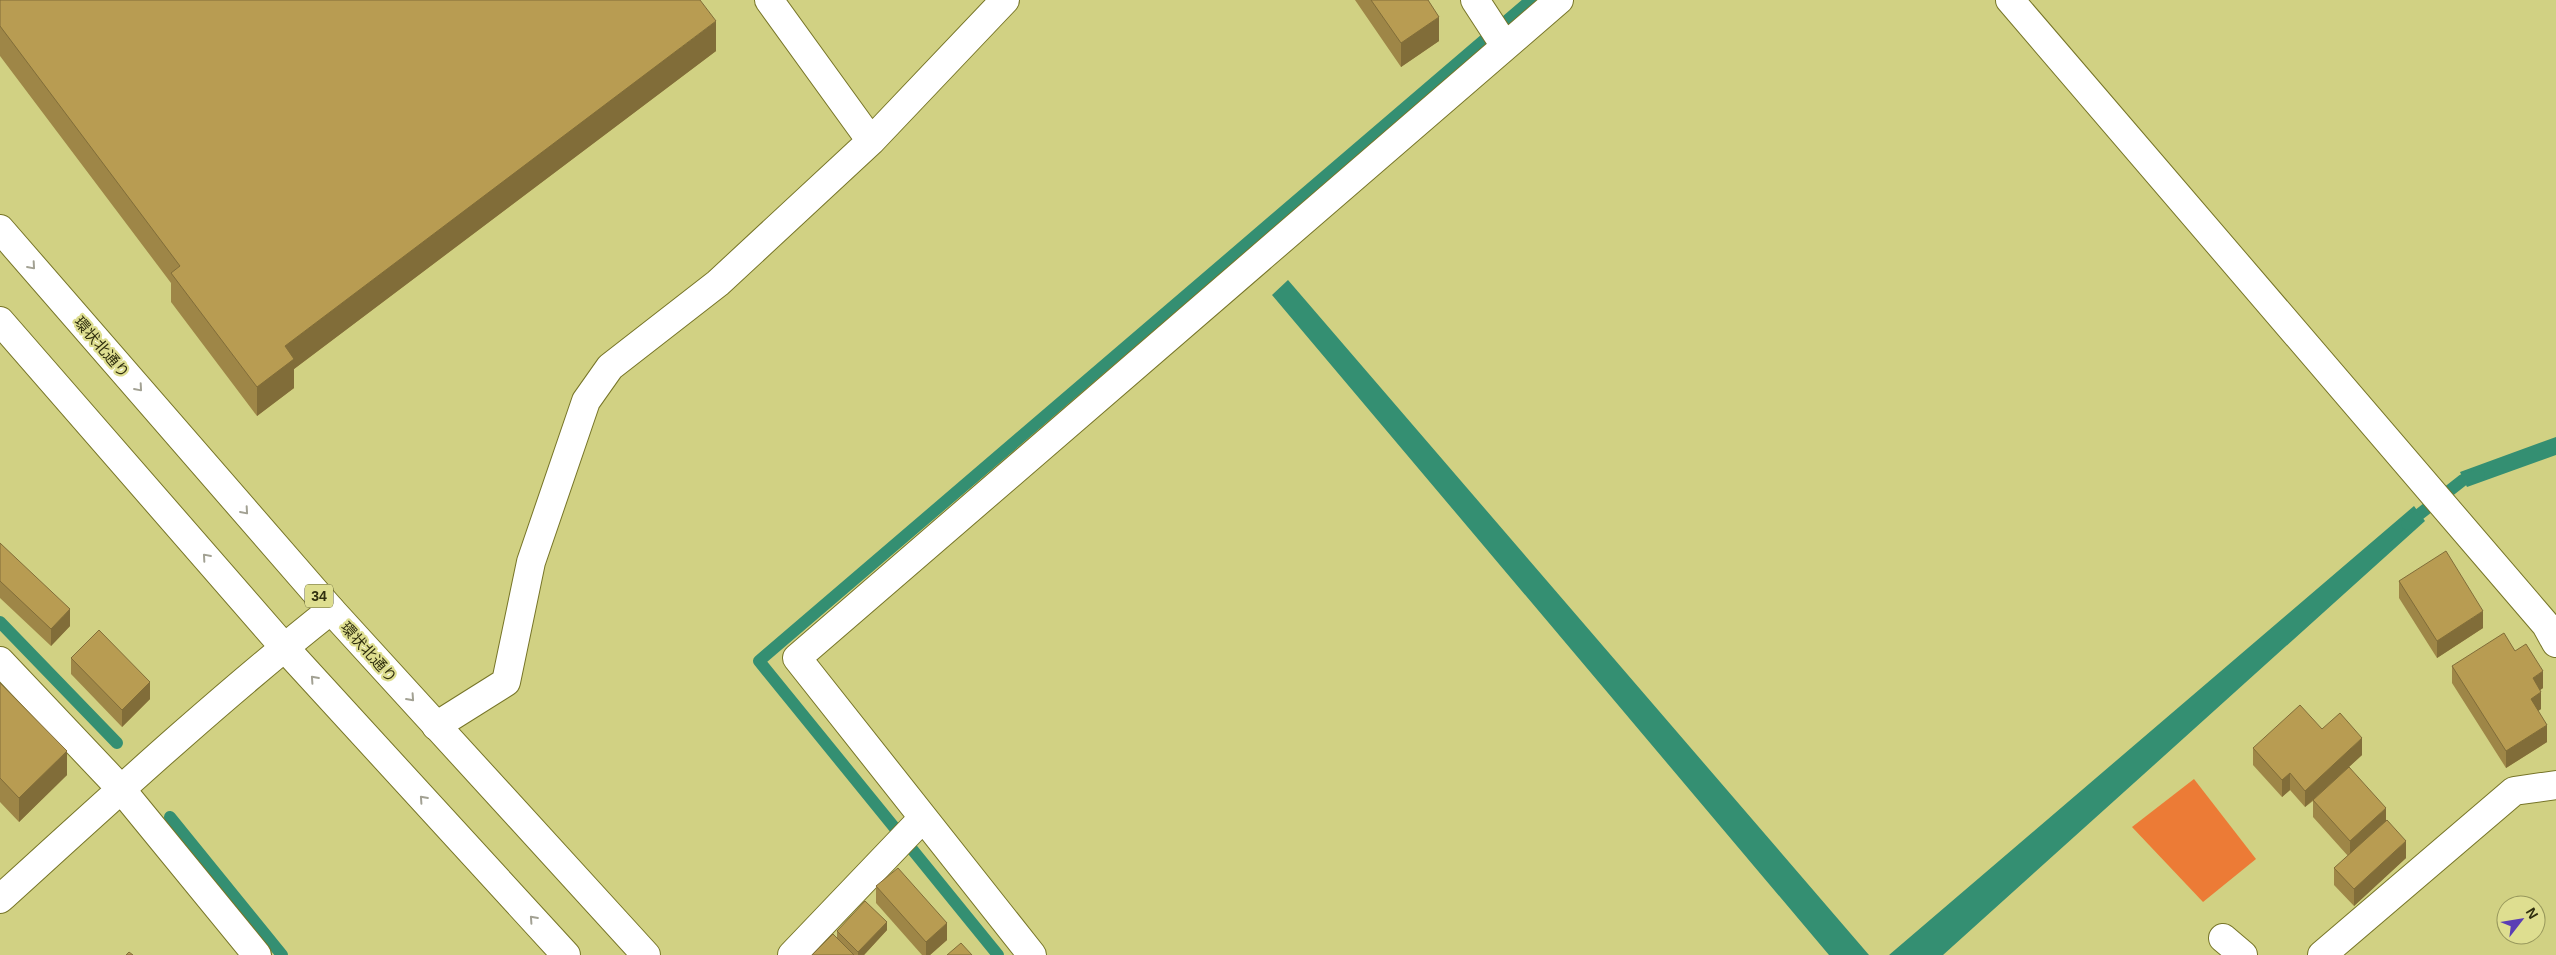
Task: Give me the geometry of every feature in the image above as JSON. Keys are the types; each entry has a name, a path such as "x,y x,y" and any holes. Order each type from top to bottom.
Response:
{"main road":[{"path":"769,0 872,141"},
{"path":"436,726 506,682 531,562 586,401 610,368 718,283 872,141 1005,0"},
{"path":"1032,955 922,819 797,658 1559,0"},
{"path":"2010,0 2546,625 2556,644"},
{"path":"1481,9 1505,46"},
{"name":"環状北通り","path":"0,229 331,610 646,955"},
{"path":"0,321 284,647 566,955"},
{"path":"0,899 284,647 331,610"},
{"path":"0,661 121,790 257,955"},
{"path":"2322,955 2514,791 2556,785"},
{"path":"792,955 922,819"},
{"path":"2223,938 2243,955"}],"shaded area":[{"path":"1288,280 1869,955 1829,955 1272,295"},
{"path":"2556,437 2556,455 2467,487 2460,472"},
{"path":"2414,506 2425,521 1943,955 1889,955"},
{"path":"2194,779 2256,859 2203,902 2132,827"}],"building":[{"path":"0,0 700,0 716,21 285,346 294,359 257,387 171,273 180,266 0,26"},
{"path":"1371,0 1428,0 1439,17 1401,43"},
{"path":"0,543 70,609 51,629 0,581"},
{"path":"2446,551 2483,611 2437,641 2399,581"},
{"path":"99,630 150,682 122,710 71,658"},
{"path":"2504,633 2515,651 2526,644 2543,671 2533,678 2541,692 2531,699 2547,725 2506,751 2452,666"},
{"path":"0,683 67,751 19,798 0,778"},
{"path":"2300,705 2322,729 2340,713 2362,738 2305,791 2290,773 2282,780 2253,748"},
{"path":"2349,767 2386,808 2350,841 2313,800"},
{"path":"2387,820 2406,841 2354,889 2334,868"},
{"path":"898,868 947,923 926,942 876,886"},
{"path":"865,901 887,922 858,952 837,931"},
{"path":"833,934 854,955 812,955"},
{"path":"961,943 972,955 947,955"}],"waterway":[{"path":"998,955 759,661 1531,0"},
{"path":"2407,524 2463,480 2479,475"},
{"path":"0,622 117,743"},
{"path":"170,817 282,955"}]}
